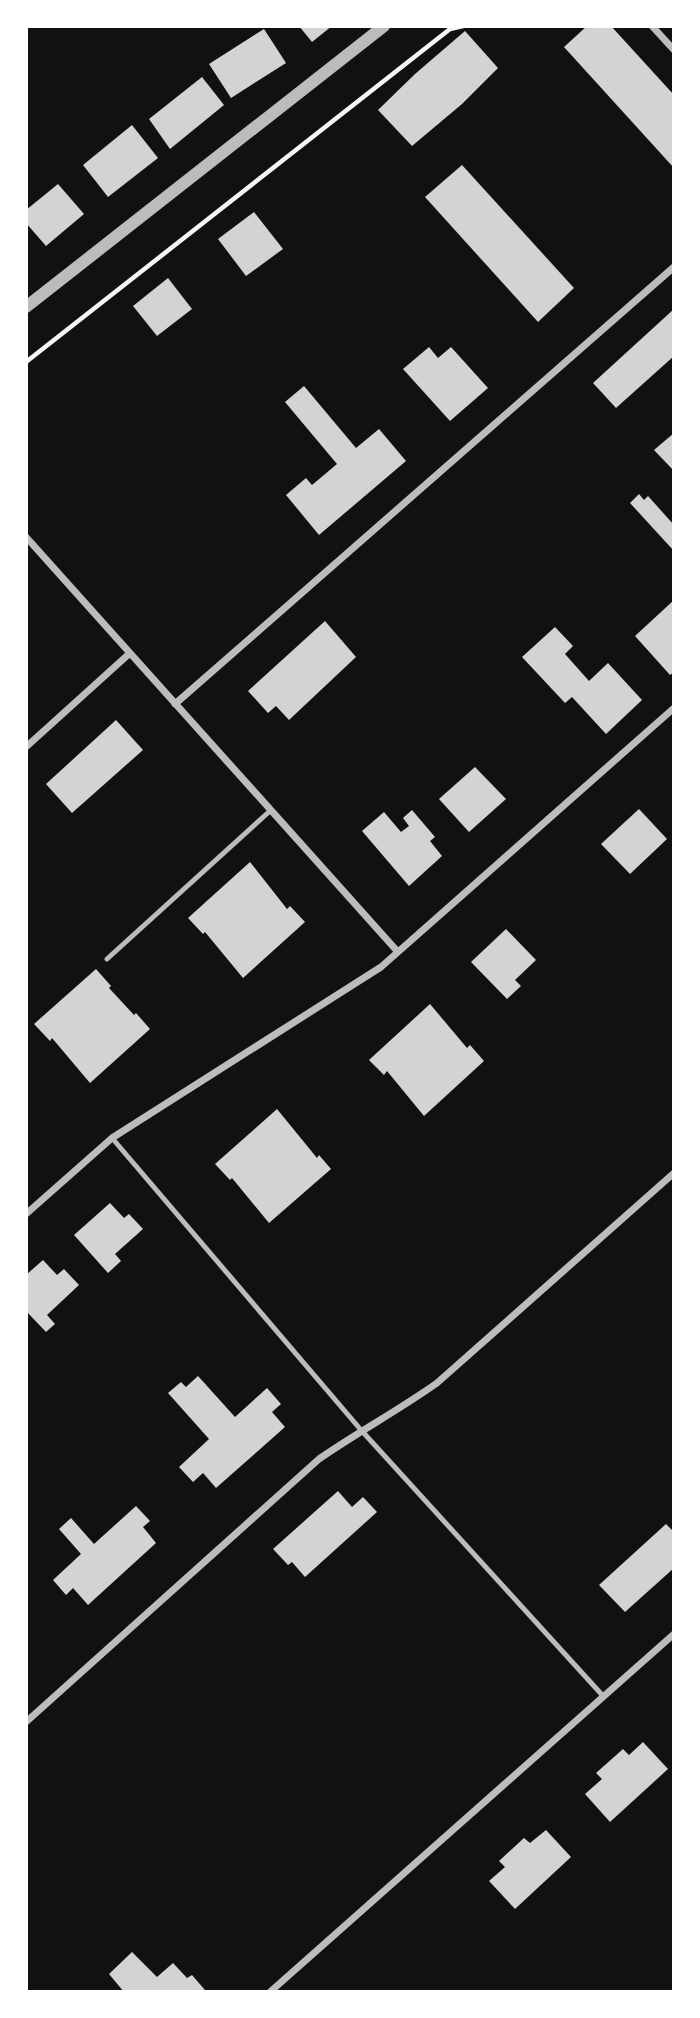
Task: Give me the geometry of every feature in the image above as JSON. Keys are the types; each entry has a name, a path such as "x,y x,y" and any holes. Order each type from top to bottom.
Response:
{"street":[{"path":"26,307 384,26"},
{"path":"652,26 674,50"},
{"path":"176,704 674,267"},
{"path":"26,537 398,952"},
{"path":"26,747 130,653"},
{"path":"26,1214 112,1139 381,967 674,708"},
{"path":"26,1722 319,1459 437,1383 674,1173"},
{"path":"270,1992 674,1634"}],"lane":[{"path":"107,959 271,810"},
{"path":"112,1139 361,1430 604,1697"}],"path":[{"path":"26,362 450,30 463,26"}],"building":[{"path":"299,26 332,26 312,42"},
{"path":"587,26 611,26 674,95 674,168 564,47"},
{"path":"264,29 286,63 231,98 209,64"},
{"path":"465,31 498,68 462,104 412,146 378,110"},
{"path":"202,77 224,105 170,149 149,119"},
{"path":"132,125 158,158 108,197 83,165"},
{"path":"462,165 574,288 538,322 425,197"},
{"path":"58,184 84,214 46,246 26,223 26,210"},
{"path":"254,212 283,249 246,276 218,239"},
{"path":"168,278 192,309 157,336 133,306"},
{"path":"674,309 674,356 616,408 593,383"},
{"path":"429,347 438,358 451,347 488,388 450,421 403,369"},
{"path":"304,386 356,448 379,429 406,461 319,535 286,495 306,478 312,485 337,464 285,402"},
{"path":"674,433 674,471 654,450"},
{"path":"639,494 644,500 648,496 674,525 674,551 630,503"},
{"path":"674,600 674,672 670,675 635,636"},
{"path":"325,621 356,657 289,720 276,706 268,713 248,691"},
{"path":"555,627 573,646 565,654 589,681 608,663 642,700 606,734 572,697 565,703 522,657"},
{"path":"116,720 143,750 72,813 46,784"},
{"path":"475,767 506,799 469,832 439,799"},
{"path":"639,809 667,839 630,874 601,844"},
{"path":"412,810 435,837 430,841 442,856 409,886 362,831 384,812 401,832 409,826 403,818"},
{"path":"250,862 287,909 290,906 305,922 243,978 205,932 203,934 188,918"},
{"path":"506,929 536,960 515,980 521,986 507,999 471,962"},
{"path":"96,969 111,986 109,988 150,1029 90,1083 52,1038 50,1041 34,1024"},
{"path":"430,1004 467,1048 470,1045 484,1061 424,1116 387,1071 384,1075 369,1060"},
{"path":"277,1109 317,1158 319,1155 331,1169 269,1223 232,1178 230,1180 215,1164"},
{"path":"110,1203 124,1218 129,1214 143,1229 115,1254 121,1261 108,1273 74,1235"},
{"path":"43,1260 57,1275 64,1269 79,1285 47,1315 55,1324 46,1332 26,1311 26,1275"},
{"path":"198,1376 235,1417 267,1388 281,1404 272,1412 285,1427 216,1488 203,1473 193,1482 179,1467 209,1439 168,1393 181,1382 186,1387"},
{"path":"338,1491 352,1507 363,1497 377,1512 305,1577 292,1562 288,1565 273,1549"},
{"path":"136,1506 150,1521 143,1527 156,1543 88,1605 73,1588 66,1595 53,1580 81,1554 59,1529 71,1518 94,1544"},
{"path":"666,1524 674,1532 674,1568 625,1612 599,1585"},
{"path":"643,1742 668,1769 610,1822 585,1794 602,1779 596,1773 623,1749 629,1755"},
{"path":"546,1830 571,1857 515,1909 489,1881 505,1867 499,1861 524,1838 530,1843"},
{"path":"132,1952 157,1977 173,1963 187,1978 192,1975 205,1990 124,1992 109,1974"}]}
